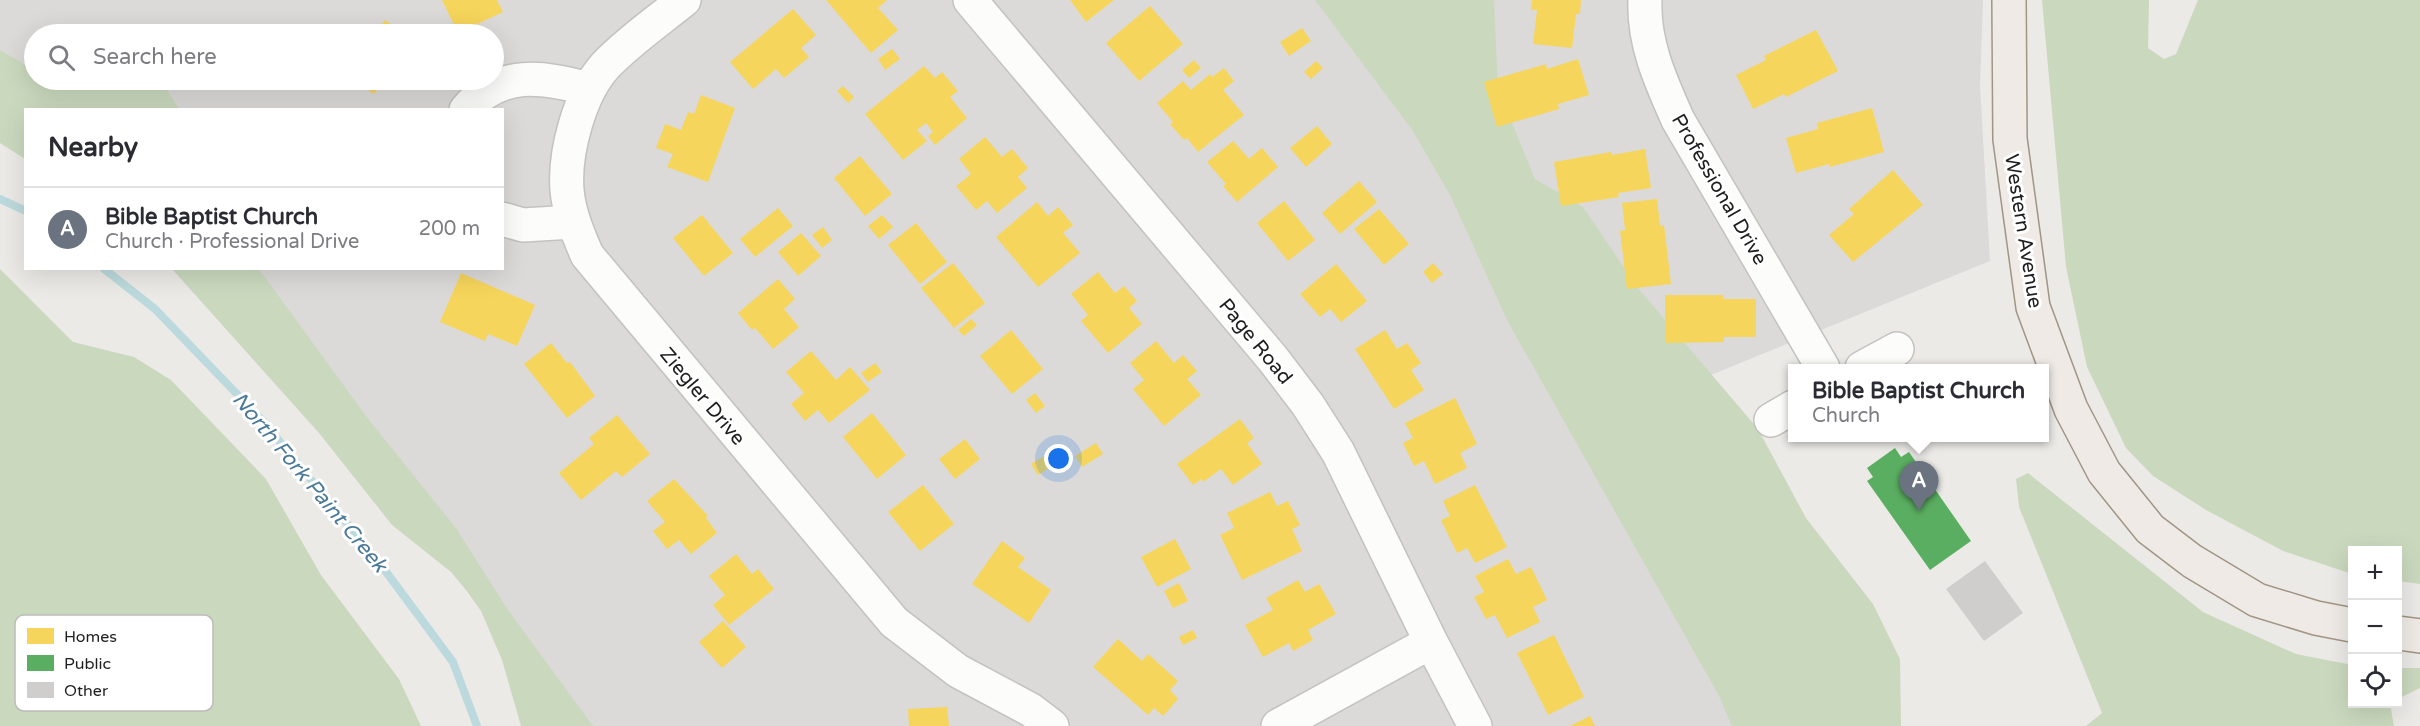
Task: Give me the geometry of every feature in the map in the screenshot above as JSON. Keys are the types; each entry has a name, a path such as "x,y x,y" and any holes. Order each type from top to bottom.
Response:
{"main road":[{"name":"Western Avenue","path":"2009,0 2010,139 2033,307 2071,409 2104,472 2150,529 2192,561 2257,600 2316,618 2348,624"},
{"path":"2402,634 2420,636"}],"street":[{"name":"Ziegler Drive","path":"684,0 606,66 589,89 577,121 570,155 567,189 573,222 587,255 894,622 958,671 1031,710 1052,726"},
{"name":"Page Road","path":"970,0 1273,359 1308,405 1338,452 1475,726"},
{"name":"Professional Drive","path":"1645,0 1648,42 1678,120 1819,364"},
{"path":"504,82 535,79 589,89"},
{"path":"468,108 489,90"},
{"path":"504,220 523,225 573,222"},
{"path":"1871,364 1897,349"},
{"path":"1278,726 1431,642"}],"shaded area":[{"path":"0,0 1983,0 1980,85 1990,261 1603,419 1770,726 542,726 466,560 244,270 504,270 504,108 46,108 0,81"}],"green space":[{"path":"1315,0 1494,0 1498,89 1535,179 1583,207 1638,288 1758,429 1806,518 1873,604 1900,659 1901,726 1732,726 1719,696 1508,322 1451,197 1413,131"},
{"path":"2042,0 2149,0 2148,48 2164,59 2176,54 2198,0 2420,0 2420,584 2402,582 2402,546 2348,546 2348,573 2283,551 2206,510 2153,476 2126,448 2087,367 2066,267"},
{"path":"0,50 24,64 24,90 167,90 178,108 24,108 24,158 0,143"},
{"path":"0,269 73,342 134,357 171,380 266,479 321,575 399,679 421,726 0,726"},
{"path":"173,270 260,270 366,416 456,528 508,610 593,726 521,726 502,660 481,611 451,572 392,525 319,433"},
{"path":"2028,473 2203,612 2296,654 2348,664 2348,708 2391,708 2394,726 2086,726 2102,713 2019,507 2016,479"},
{"path":"2402,668 2420,668 2420,688 2402,697"}],"building: Homes":[{"path":"442,0 497,0 503,12 477,24 454,24"},
{"path":"826,0 887,0 878,8 898,30 871,53"},
{"path":"1070,0 1114,0 1086,22"},
{"path":"1532,0 1581,0 1580,14 1576,14 1572,48 1533,44 1537,10 1531,10"},
{"path":"1150,6 1183,44 1139,81 1106,43"},
{"path":"793,9 816,35 801,48 809,57 784,78 776,69 753,89 730,62"},
{"path":"1302,28 1311,41 1289,56 1280,42"},
{"path":"1816,30 1838,71 1786,97 1784,94 1753,109 1736,75 1766,60 1764,56"},
{"path":"892,49 900,59 885,70 878,59"},
{"path":"1578,59 1589,95 1558,104 1559,109 1497,127 1484,82 1546,64 1547,69"},
{"path":"1194,60 1201,68 1189,78 1182,70"},
{"path":"1316,61 1323,68 1311,79 1304,72"},
{"path":"924,66 935,78 942,72 958,91 950,97 967,118 935,145 928,136 933,132 926,123 917,130 927,141 903,160 865,114"},
{"path":"1224,68 1234,81 1223,90 1244,115 1198,152 1187,138 1184,140 1170,124 1173,122 1157,103 1183,81 1191,90 1210,74 1212,77"},
{"path":"843,86 854,97 848,103 837,91"},
{"path":"701,95 735,108 708,182 667,167 673,154 656,148 665,124 681,130 688,112 694,114"},
{"path":"1872,108 1884,152 1830,167 1829,164 1796,173 1786,138 1818,129 1817,123"},
{"path":"1317,126 1332,144 1306,167 1290,148"},
{"path":"985,137 1002,157 1012,149 1028,168 1018,177 1027,188 997,213 987,201 976,210 956,186 971,174 959,159"},
{"path":"1233,141 1249,159 1262,148 1278,167 1237,202 1223,186 1226,184 1207,162"},
{"path":"1645,149 1651,188 1618,193 1619,197 1561,206 1554,162 1611,152 1612,155"},
{"path":"860,156 892,194 865,216 834,178"},
{"path":"1893,170 1923,205 1853,262 1829,235 1854,214 1849,209"},
{"path":"1359,181 1377,202 1340,234 1322,213"},
{"path":"1657,199 1660,226 1664,225 1671,284 1627,289 1620,231 1625,230 1622,203"},
{"path":"1284,201 1315,240 1288,261 1257,223"},
{"path":"1037,202 1048,216 1058,207 1073,225 1063,233 1080,253 1038,287 996,237"},
{"path":"778,208 793,226 755,257 740,239"},
{"path":"1379,209 1409,244 1384,265 1354,229"},
{"path":"702,215 733,253 704,276 673,238"},
{"path":"882,215 893,227 879,239 868,226"},
{"path":"916,223 947,262 920,284 888,245"},
{"path":"823,227 832,240 822,248 812,235"},
{"path":"801,233 821,256 798,276 778,252"},
{"path":"953,263 985,303 954,328 921,288"},
{"path":"1433,263 1443,274 1432,283 1423,272"},
{"path":"1336,264 1367,301 1341,322 1330,309 1320,317 1300,294"},
{"path":"1098,272 1115,293 1124,286 1137,301 1129,308 1142,324 1108,353 1081,321 1088,315 1071,294"},
{"path":"461,273 535,305 517,346 488,334 485,341 440,322"},
{"path":"778,279 795,299 784,309 799,327 773,349 755,328 752,330 738,313"},
{"path":"1665,295 1723,295 1723,299 1756,299 1756,337 1724,337 1724,342 1665,343"},
{"path":"971,319 977,325 964,336 958,330"},
{"path":"1011,330 1043,369 1012,394 980,356"},
{"path":"1385,330 1397,349 1407,343 1421,363 1411,370 1424,390 1394,409 1355,349"},
{"path":"1156,341 1174,363 1183,355 1197,371 1187,379 1201,395 1164,426 1133,389 1144,380 1130,363"},
{"path":"551,343 567,363 570,362 595,396 567,418 524,364"},
{"path":"811,351 836,380 850,367 870,390 829,423 818,410 805,421 791,404 804,393 786,372"},
{"path":"875,363 882,372 868,382 861,373"},
{"path":"1035,393 1045,406 1036,413 1026,400"},
{"path":"1455,398 1477,444 1460,453 1467,468 1435,484 1424,461 1414,466 1403,443 1413,438 1405,423"},
{"path":"872,413 906,455 877,479 843,437"},
{"path":"617,415 650,454 622,477 616,471 581,500 559,473 594,444 589,438"},
{"path":"1240,419 1254,438 1247,443 1262,464 1233,485 1221,469 1203,482 1202,479 1193,485 1177,464"},
{"path":"965,439 980,459 955,479 939,459"},
{"path":"1096,443 1103,454 1082,467 1075,456"},
{"path":"1044,456 1051,467 1038,475 1031,464"},
{"path":"674,479 708,516 706,518 717,533 691,554 679,540 667,549 653,531 665,522 647,501"},
{"path":"923,485 954,524 920,551 888,512"},
{"path":"1475,485 1507,547 1475,563 1467,548 1457,553 1441,520 1450,516 1443,501"},
{"path":"1270,492 1277,506 1288,501 1300,525 1292,529 1302,551 1242,580 1220,535 1234,528 1227,513"},
{"path":"1175,539 1191,569 1157,587 1141,557"},
{"path":"1002,541 1025,558 1018,567 1051,590 1029,623 972,584"},
{"path":"736,554 752,574 758,569 774,589 729,625 713,605 725,595 709,576"},
{"path":"1508,559 1516,574 1531,567 1547,600 1533,607 1540,622 1507,638 1495,615 1486,619 1474,597 1484,592 1475,576"},
{"path":"1298,580 1305,592 1319,584 1336,614 1308,630 1313,640 1293,651 1289,643 1263,657 1245,625 1273,610 1266,598"},
{"path":"1179,583 1188,601 1173,608 1164,591"},
{"path":"723,621 746,647 722,668 699,642"},
{"path":"1193,630 1197,638 1183,645 1179,637"},
{"path":"1554,635 1584,697 1548,715 1517,653"},
{"path":"1118,639 1142,661 1148,654 1178,681 1170,690 1178,699 1163,716 1154,708 1148,715 1093,667"},
{"path":"947,707 949,726 909,726 908,709"},
{"path":"1590,716 1595,726 1570,726"}],"building: Public":[{"path":"1895,448 1901,457 1909,452 1971,541 1930,570 1867,481 1873,477 1867,468"}],"building: Other":[{"path":"1985,561 2023,613 1984,641 1946,589"}],"waterway":[{"name":"North Fork Paint Creek","path":"0,199 24,210"},
{"name":"North Fork Paint Creek","path":"106,270 155,309 263,421 381,565 453,662 477,726"}],"place":[{"name":"Bible Baptist Church","path":"1919,511"}]}
